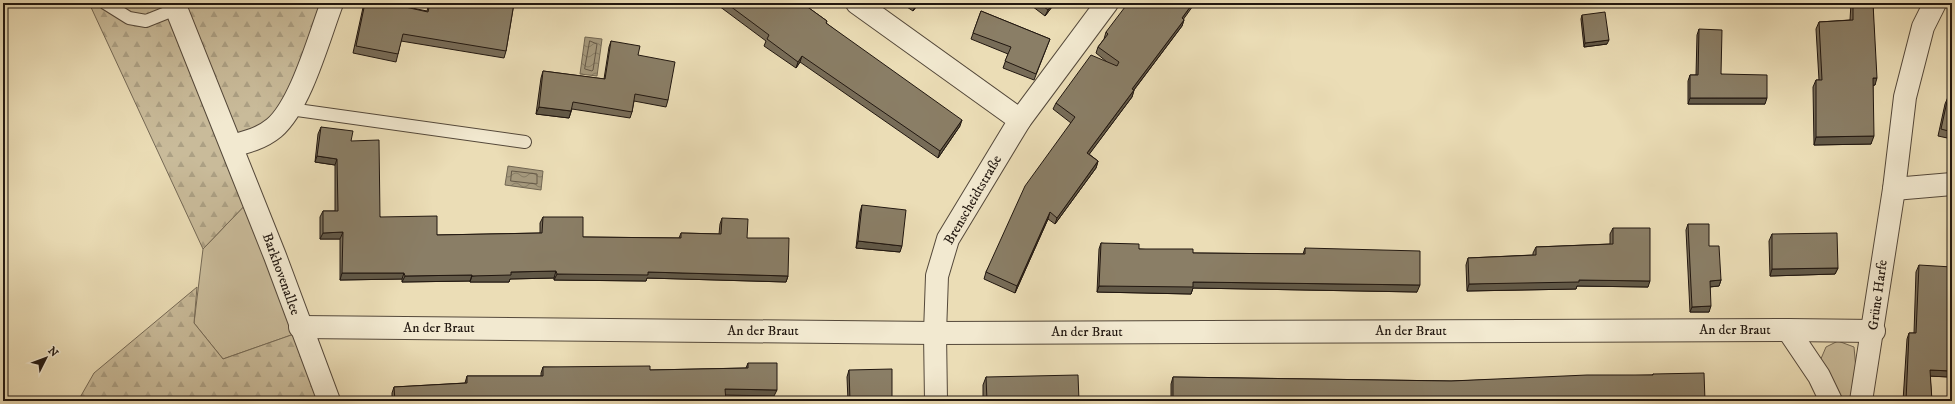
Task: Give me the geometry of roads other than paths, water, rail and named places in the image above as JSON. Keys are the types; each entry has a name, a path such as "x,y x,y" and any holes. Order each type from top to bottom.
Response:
{"street":[{"path":"232,146 258,139 274,128 290,109 300,90 332,3"},
{"path":"857,3 1020,120"},
{"name":"Brenscheidtstraße","path":"936,401 935,333 937,276 948,239 1020,120 1107,3"},
{"name":"Grüne Harfe","path":"1861,401 1874,331 1905,97 1923,27 1935,3"},
{"name":"Barkhovenallee","path":"175,6 275,256 300,327 329,401"},
{"path":"1894,189 1952,184"},
{"name":"An der Braut","path":"300,327 935,333 1874,331"},
{"path":"1788,330 1819,376 1831,401"}],"lane":[{"name":"Barkhovenallee","path":"105,3 129,18 146,21 175,6"},
{"path":"290,109 525,142"}],"water":[{"path":"585,37 602,39 597,76 580,74"},
{"path":"508,166 543,171 541,190 505,185"}]}
